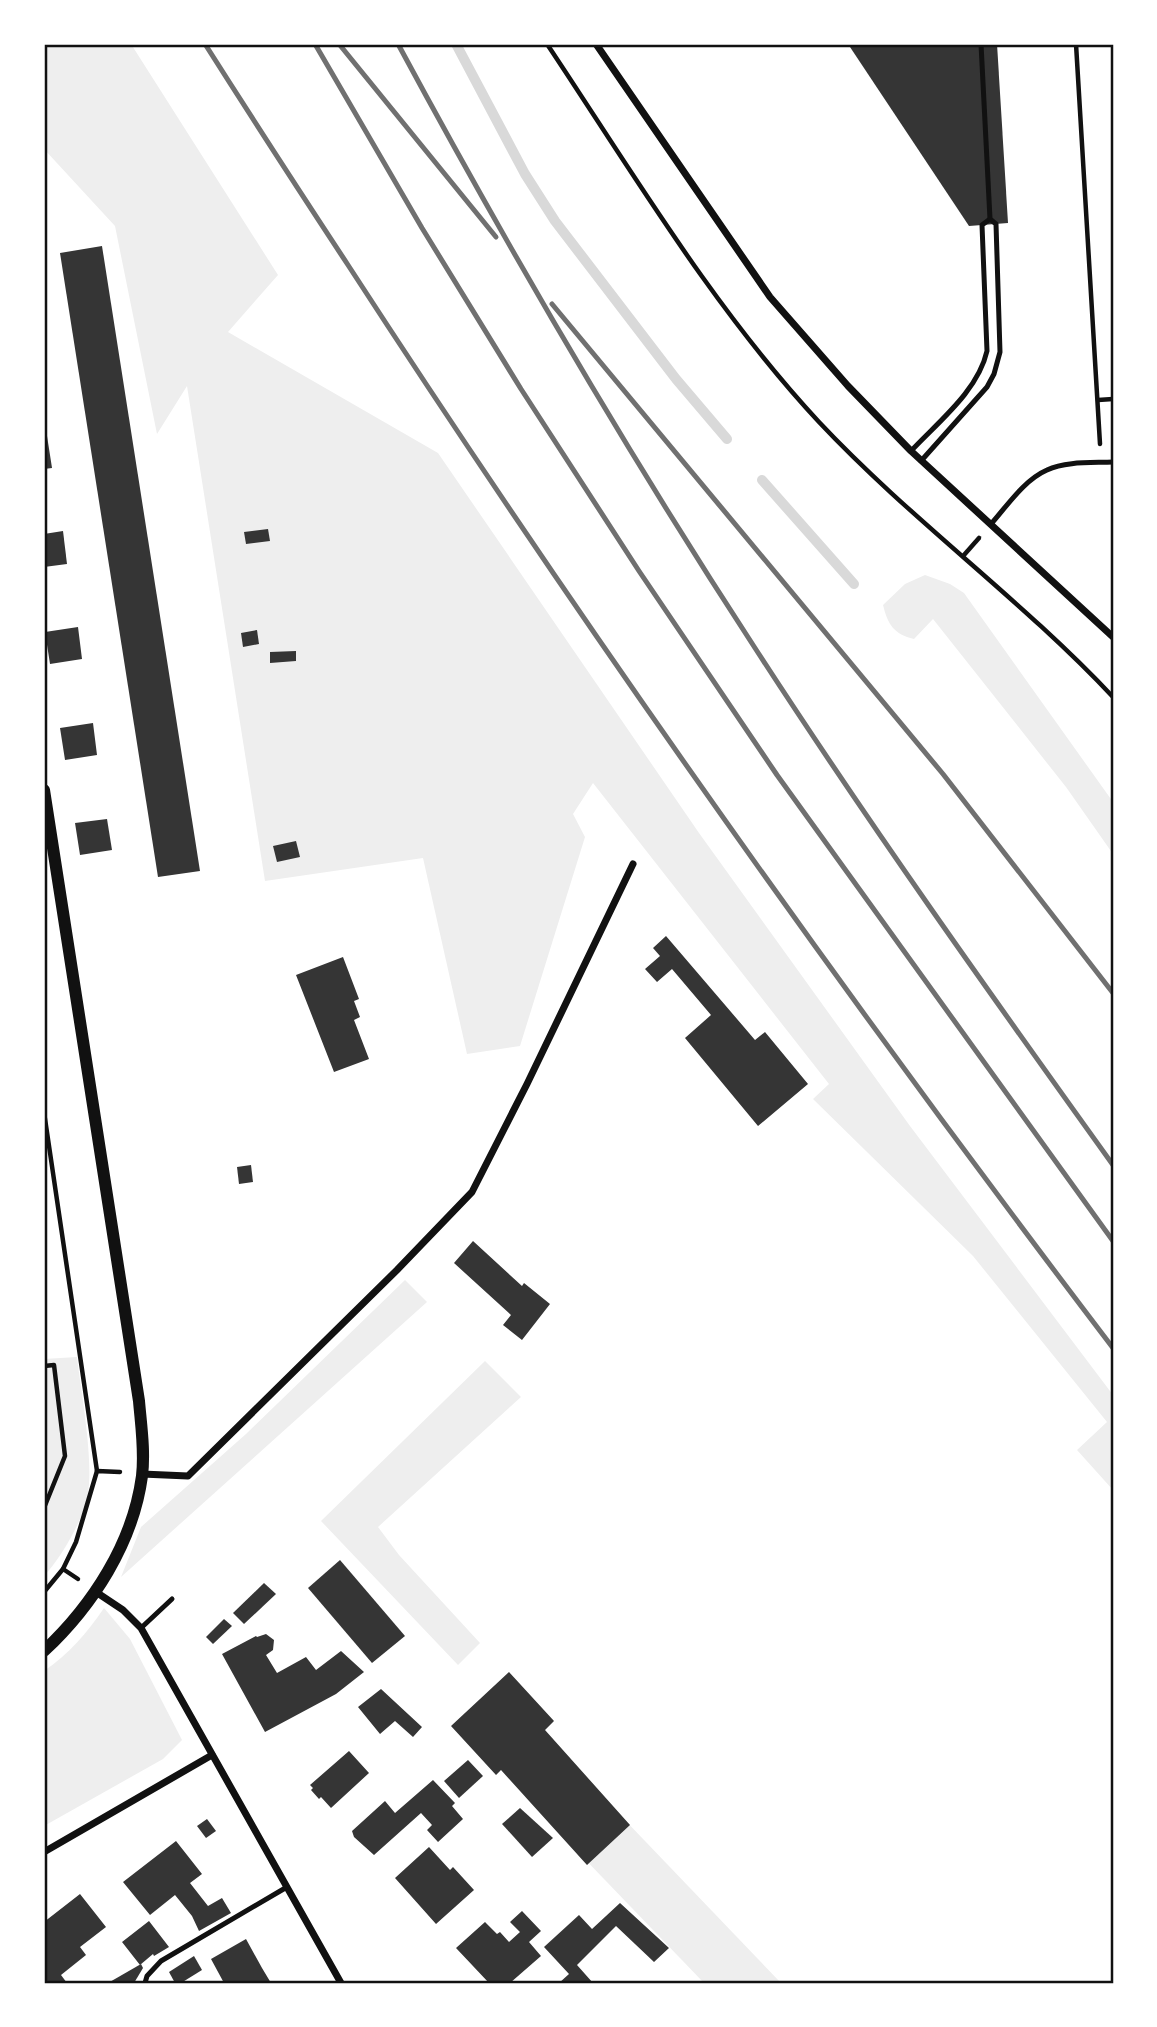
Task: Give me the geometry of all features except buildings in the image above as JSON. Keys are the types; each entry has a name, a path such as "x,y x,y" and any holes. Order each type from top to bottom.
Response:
{"street":[{"path":"596,44 770,297 848,386 911,451 1113,637"},
{"path":"44,790 139,1401 142,1437 142,1474 136,1505 125,1535 96,1592 44,1651"},
{"path":"142,1474 188,1476 397,1270 472,1192 633,864"},
{"path":"96,1592 123,1610 141,1628 341,1983"},
{"path":"44,1852 212,1755"}],"lane":[{"path":"922,461 982,392 994,374 1000,352 996,224 990,219 981,44"},
{"path":"911,451 969,388 985,362 987,351 982,225 990,219"},
{"path":"991,524 1032,479 1047,469 1113,462"},
{"path":"141,1628 172,1600"},
{"path":"145,1983 147,1976 161,1961 287,1887"}],"path":[{"path":"547,44 710,289 801,401 836,439 1024,608 1079,660 1113,697"},
{"path":"1076,44 1101,463"},
{"path":"1098,400 1113,399"},
{"path":"44,1112 97,1471 76,1542 63,1569 44,1592"},
{"path":"44,1366 54,1365 65,1456 44,1508"},
{"path":"97,1471 142,1474"}],"shaded area":[{"path":"44,44 131,44 278,275 228,332 438,453 699,833 910,1126 1113,1395 1113,1490 1077,1450 1107,1422 973,1256 813,1099 829,1084 593,783 573,814 585,837 520,1046 467,1054 423,858 265,881 187,386 157,434 115,226 44,149"},
{"path":"925,575 950,584 964,593 1113,802 1113,854 1066,787 933,619 914,639 901,634 890,623 883,605 905,584"},
{"path":"405,1280 427,1302 121,1577 141,1527 246,1434"},
{"path":"77,1357 89,1452 89,1488 83,1511 69,1541 44,1576 44,1359"},
{"path":"485,1361 521,1397 378,1527 399,1555 480,1643 458,1665 321,1521"},
{"path":"104,1608 130,1639 182,1740 163,1759 44,1826 44,1671 77,1643"},
{"path":"622,1817 781,1983 704,1983 579,1853"}],"waterway":[{"path":"456,44 525,174 555,221 676,379 727,439"},
{"path":"762,480 854,584"}],"railway":[{"path":"205,44 439,404 625,678 914,1082 1113,1348"},
{"path":"315,44 422,228 521,389 639,571 777,775 1113,1241"},
{"path":"339,44 496,237"},
{"path":"398,44 570,350 707,574 886,844 1113,1165"},
{"path":"552,304 943,774 1113,993"}]}
